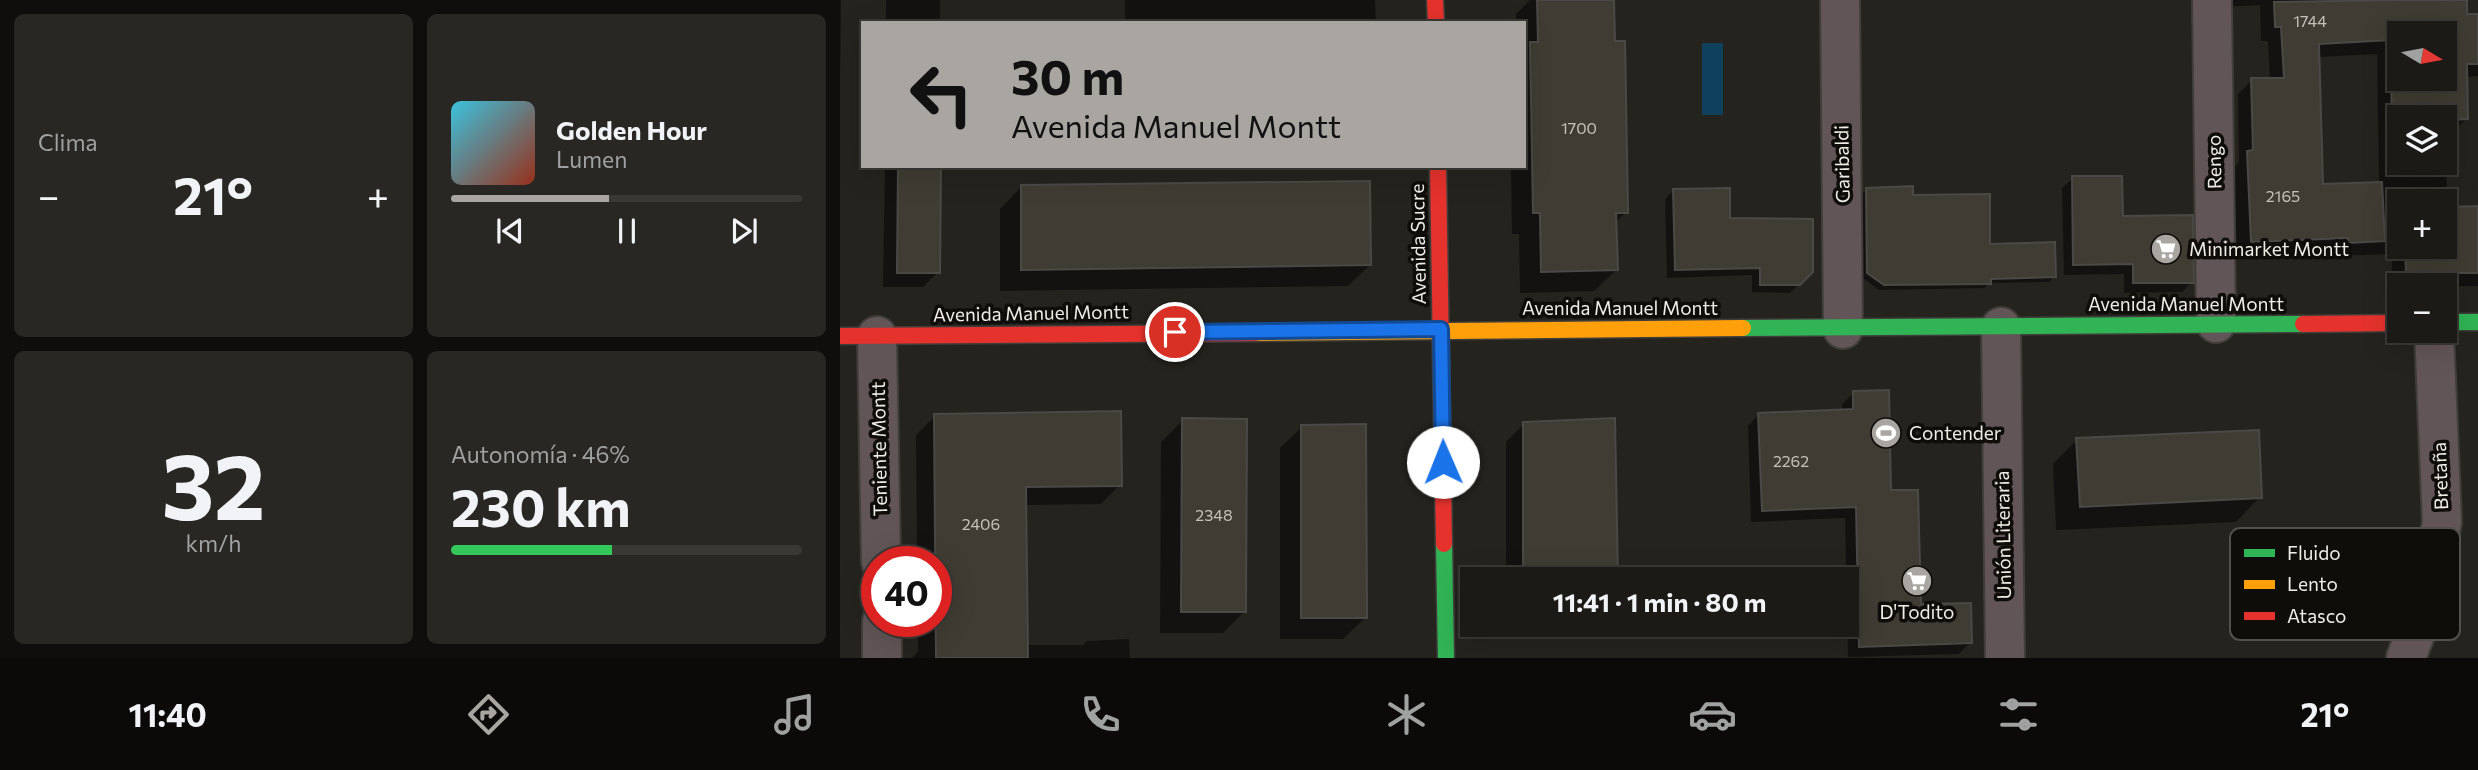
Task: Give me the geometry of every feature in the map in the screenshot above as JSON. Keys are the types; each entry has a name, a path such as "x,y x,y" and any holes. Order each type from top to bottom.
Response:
{"main road":[{"path":"1435,0 1436,21"},
{"name":"Avenida Sucre","path":"1438,168 1446,658"},
{"path":"2457,322 2478,321"},
{"name":"Avenida Manuel Montt","path":"859,336 2387,323"}],"street":[{"name":"Garibaldi","path":"1840,0 1843,329"},
{"name":"Rengo","path":"2212,0 2216,323"},
{"name":"Unión Literaria","path":"2001,327 2005,658"},
{"name":"Teniente Montt","path":"859,336 879,546"},
{"name":"Bretaña","path":"2435,343 2441,528"},
{"path":"881,637 882,658"},
{"name":"Bretaña","path":"2406,658 2413,640"}],"water":[{"path":"1702,43 1723,43 1723,115 1702,115"}],"building":[{"path":"1537,0 1614,0 1615,41 1625,41 1628,213 1616,213 1618,270 1541,272 1540,213 1533,213 1530,42 1538,42"},
{"path":"2467,0 2467,14 2478,14 2478,64 2467,64 2468,119 2457,120 2457,105 2392,105 2391,91 2457,91 2457,21 2387,21 2387,40 2319,44 2323,184 2382,182 2385,241 2348,243 2348,238 2251,242 2247,151 2253,150 2251,78 2284,78 2281,27 2275,27 2274,2"},
{"path":"898,168 941,168 940,273 897,273"},
{"path":"2072,176 2122,176 2123,216 2193,215 2194,283 2133,283 2133,264 2073,265"},
{"path":"1370,181 1371,265 1021,270 1021,185"},
{"path":"1913,186 1913,195 1990,194 1990,244 2055,242 2056,277 1991,279 1991,284 1884,285 1867,273 1866,188"},
{"path":"1730,188 1730,218 1813,219 1813,272 1800,285 1760,285 1760,268 1675,270 1673,189"},
{"path":"2478,206 2478,273 2406,273 2405,259 2457,259 2457,207"},
{"path":"1889,390 1891,490 1918,490 1921,604 1971,603 1972,643 1859,647 1856,507 1762,511 1758,413 1853,409 1853,391"},
{"path":"1121,411 1122,486 1026,487 1028,658 936,658 936,637 952,637 952,546 935,546 934,414"},
{"path":"1182,418 1247,419 1246,612 1181,612"},
{"path":"1615,418 1618,567 1523,567 1523,422"},
{"path":"1366,424 1367,618 1301,618 1301,425"},
{"path":"2259,430 2262,498 2080,507 2076,438"}],"traffic: fast":[{"path":"2457,322 2478,322"},
{"path":"1743,328 2303,324"},
{"path":"1444,544 1446,658"}],"traffic: slow":[{"path":"1256,333 1743,328"}],"traffic: jam":[{"path":"1435,0 1436,21"},
{"path":"1438,168 1444,544"},
{"path":"2303,324 2387,323"},
{"path":"840,336 1256,333"}],"place":[{"name":"Minimarket Montt","path":"2166,249"},
{"name":"Contender","path":"1886,433"},
{"name":"D'Todito","path":"1917,581"}],"route":[{"path":"1175,332 1441,329 1443,462"}]}
